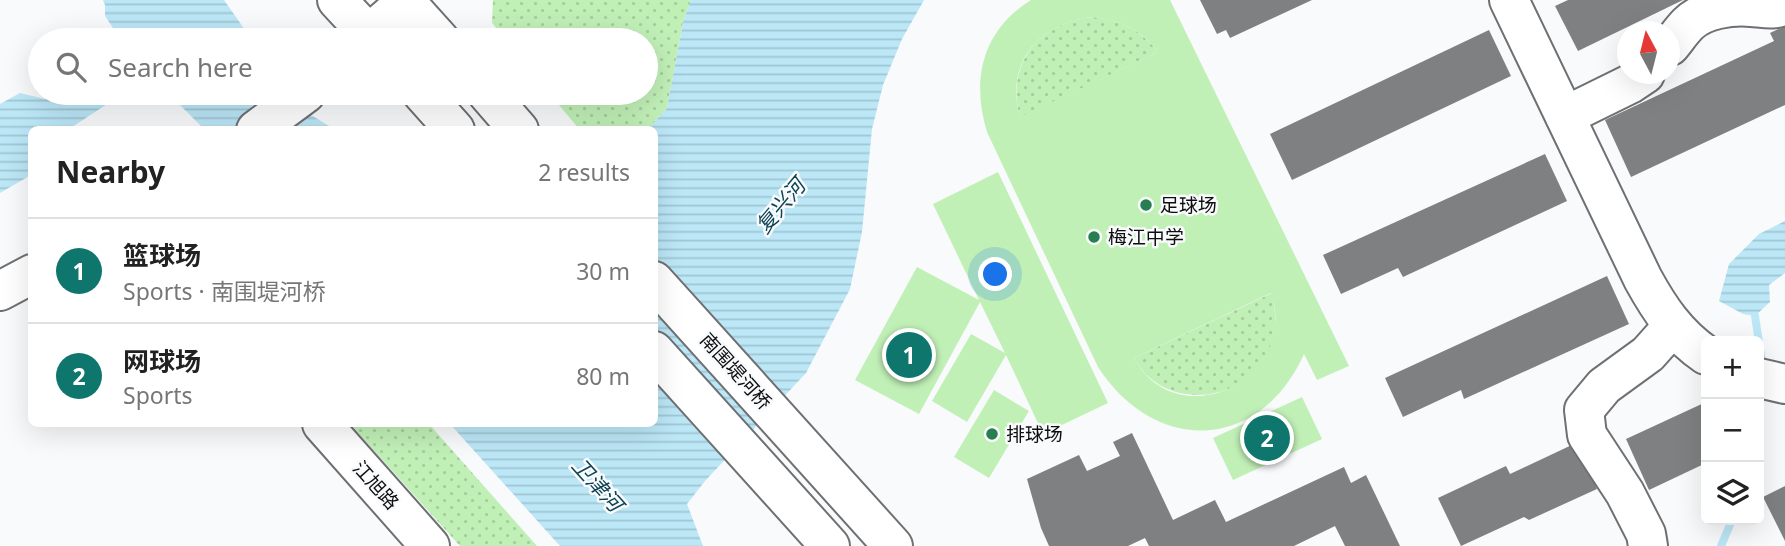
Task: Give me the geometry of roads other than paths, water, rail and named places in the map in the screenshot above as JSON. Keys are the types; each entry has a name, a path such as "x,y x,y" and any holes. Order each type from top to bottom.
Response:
{"street":[{"path":"1509,0 1643,279 1664,316 1689,344 1701,352"},
{"path":"355,24 406,1 430,28"},
{"path":"1680,33 1689,22 1718,9 1766,9 1785,5"},
{"path":"1565,116 1630,84"},
{"path":"261,126 289,105"},
{"path":"433,105 451,126"},
{"path":"497,105 515,126"},
{"path":"0,291 28,276"},
{"name":"南围堤河桥","path":"658,285 893,546"},
{"path":"1648,546 1646,534 1625,493 1587,435 1584,410 1604,386 1648,354 1673,326"},
{"path":"658,355 830,546"},
{"name":"江旭路","path":"324,427 430,546"}],"water":[{"path":"103,0 224,0 244,28 113,28 105,16"},
{"path":"691,0 924,0 902,39 883,85 872,129 862,232 850,289 806,373 705,481 687,504 703,546 560,546 453,427 658,427 658,126 651,126 667,108 683,22"},
{"path":"20,93 28,95 28,105 106,105 74,126 28,126 28,177 0,193 0,104"},
{"path":"180,105 302,105 311,115 329,126 201,126"},
{"path":"1785,221 1785,273 1769,285 1770,302 1755,316 1743,314 1719,301 1729,264 1759,234"}],"waterway":[{"path":"1755,316 1758,336"},
{"path":"1721,546 1730,525"}],"place":[{"name":"足球场","path":"1146,205"},
{"name":"梅江中学","path":"1094,237"},
{"name":"篮球场","path":"909,355"},
{"name":"排球场","path":"992,434"},
{"name":"网球场","path":"1267,438"}],"water label":[{"name":"复兴河","path":"781,206"},
{"name":"卫津河","path":"597,485"}]}
